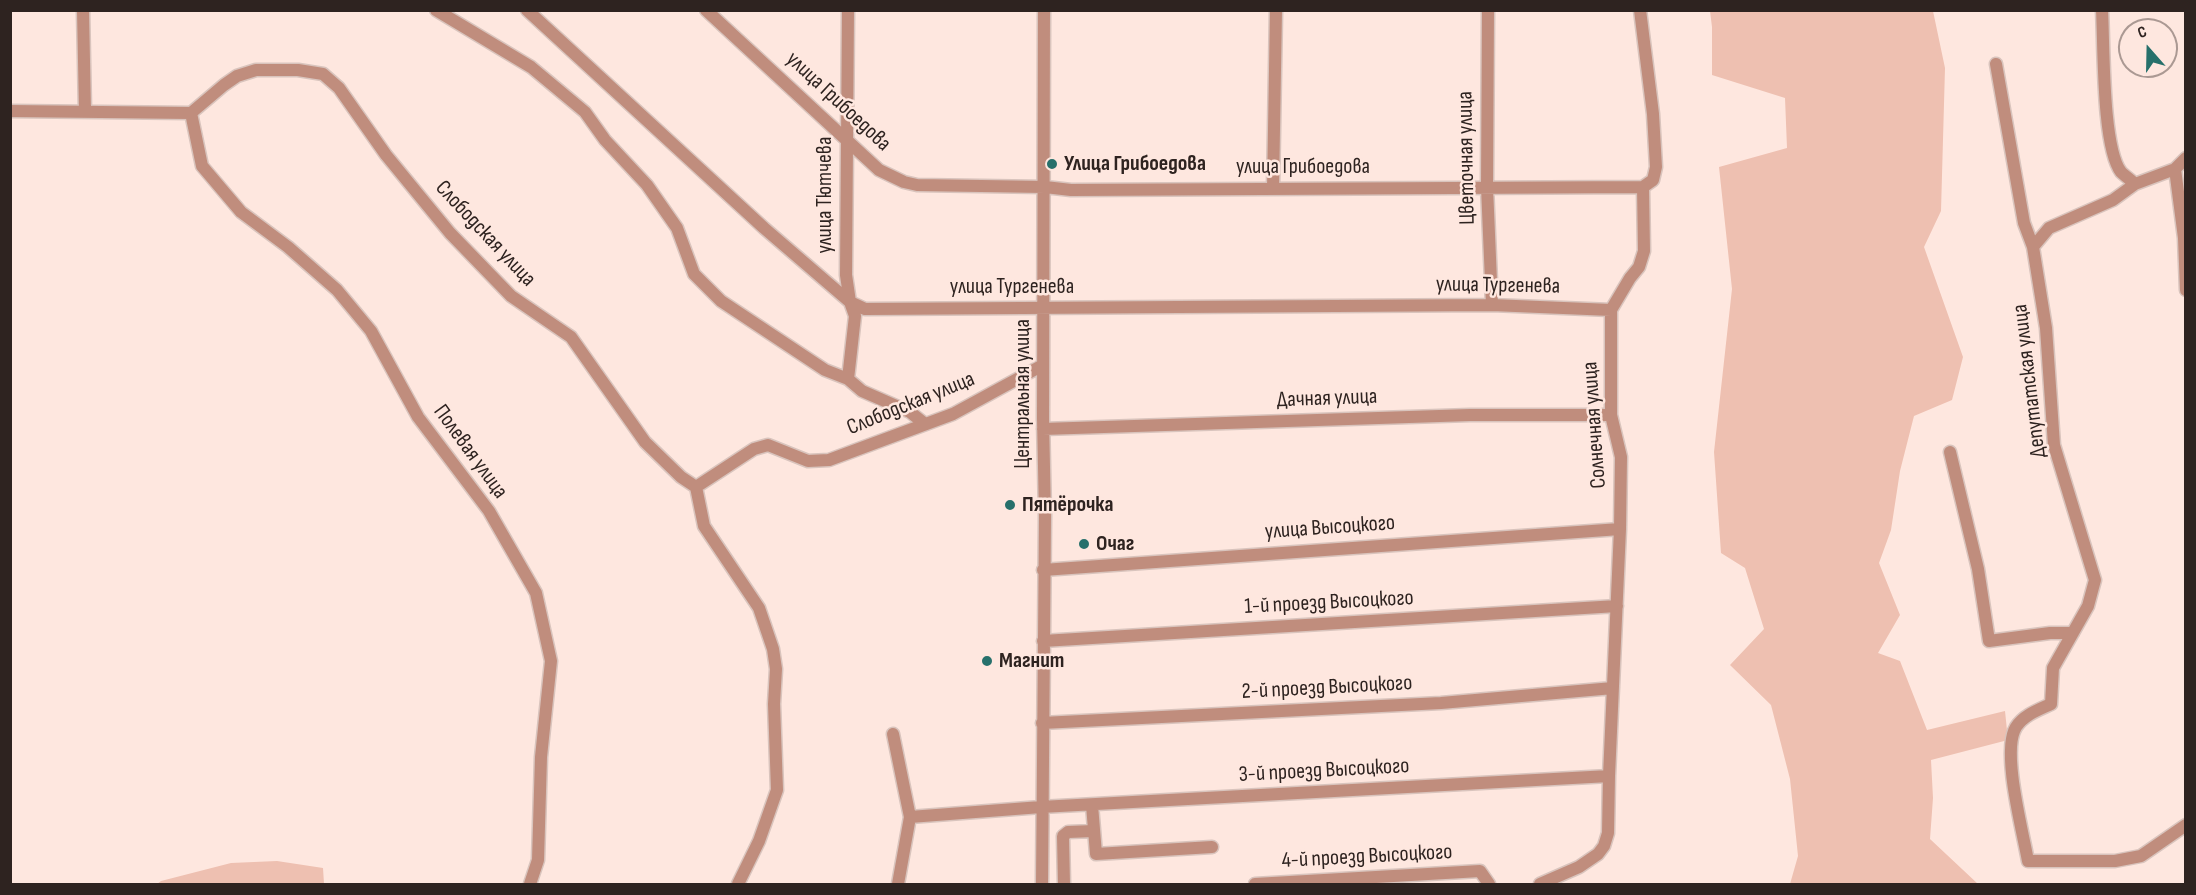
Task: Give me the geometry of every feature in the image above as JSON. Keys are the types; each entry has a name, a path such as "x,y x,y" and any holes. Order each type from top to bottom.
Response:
{"street":[{"path":"83,10 85,112"},
{"path":"436,10 531,67 585,112 605,140 646,185 671,219 677,228 694,274 721,301 825,370 848,379 862,391 910,412 925,424"},
{"name":"улица Тургенева","path":"527,10 764,228 850,303 865,309 1492,305 1611,310"},
{"name":"улица Грибоедова","path":"706,10 879,170 904,182 917,185 1045,187 1071,190 1642,186"},
{"name":"улица Тютчева","path":"848,10 846,275 850,303 855,316 848,379"},
{"name":"Центральная улица","path":"1042,885 1044,10"},
{"path":"1273,189 1276,10"},
{"name":"Цветочная улица","path":"1488,10 1487,187 1492,305"},
{"path":"1611,310 1639,267 1644,251 1642,186 1653,180 1656,167 1653,114 1640,10"},
{"path":"2102,10 2106,117 2120,171 2135,184"},
{"name":"Депутатская улица","path":"1996,64 2024,223 2034,247 2046,328 2054,445 2094,580 2088,606 2053,668 2051,704 2027,716 2015,728 2010,747 2013,780 2028,861 2115,861 2141,856 2186,825"},
{"name":"Слободская улица","path":"191,112 237,76 256,70 298,70 323,74 339,88 386,155 450,233 511,296 571,337 645,442 681,477 696,487 754,449 768,445 808,460 830,460 953,414 1043,366"},
{"path":"10,111 191,112"},
{"name":"Полевая улица","path":"191,112 202,165 241,212 288,247 337,290 371,331 418,417 489,511 536,593 551,661 541,757 538,860 530,885"},
{"path":"2034,247 2049,228 2113,200 2135,184 2175,169 2186,158"},
{"path":"2175,169 2184,238 2186,290"},
{"name":"Солнечная улица","path":"1611,310 1611,415 1621,457 1617,606"},
{"name":"Дачная улица","path":"1043,429 1470,415 1611,415"},
{"path":"1950,452 1978,569 1989,641 2050,633 2073,633"},
{"path":"696,487 704,526 759,608 773,650 776,669 774,704 777,790 759,841 738,885"},
{"name":"улица Высоцкого","path":"1043,570 1620,529"},
{"path":"1540,885 1579,867 1598,854 1604,846 1608,833 1617,606"},
{"name":"1-й проезд Высоцкого","path":"1043,641 1617,606"},
{"name":"2-й проезд Высоцкого","path":"1042,723 1442,703 1613,688"},
{"path":"893,734 910,817 898,885"},
{"name":"3-й проезд Высоцкого","path":"910,817 1041,807 1609,776"},
{"path":"1092,805 1096,854 1212,847"},
{"path":"1064,885 1063,836 1068,832 1094,831"},
{"name":"4-й проезд Высоцкого","path":"1255,885 1480,871 1490,885"}],"shaded area":[{"path":"1710,11 1933,11 1945,68 1941,211 1924,247 1963,357 1952,400 1914,416 1900,471 1891,530 1879,563 1900,615 1878,653 1900,661 1927,730 2005,711 2008,740 1931,760 1933,798 1930,839 1978,884 1790,884 1798,856 1790,779 1771,705 1730,665 1764,629 1745,568 1721,553 1714,452 1732,289 1719,167 1787,148 1785,98 1712,75"},
{"path":"277,861 323,868 324,884 157,884 231,863"}],"place":[{"name":"Улица Грибоедова","path":"1052,164"},
{"name":"Пятёрочка","path":"1010,505"},
{"name":"Очаг","path":"1084,544"},
{"name":"Магнит","path":"987,661"}]}
